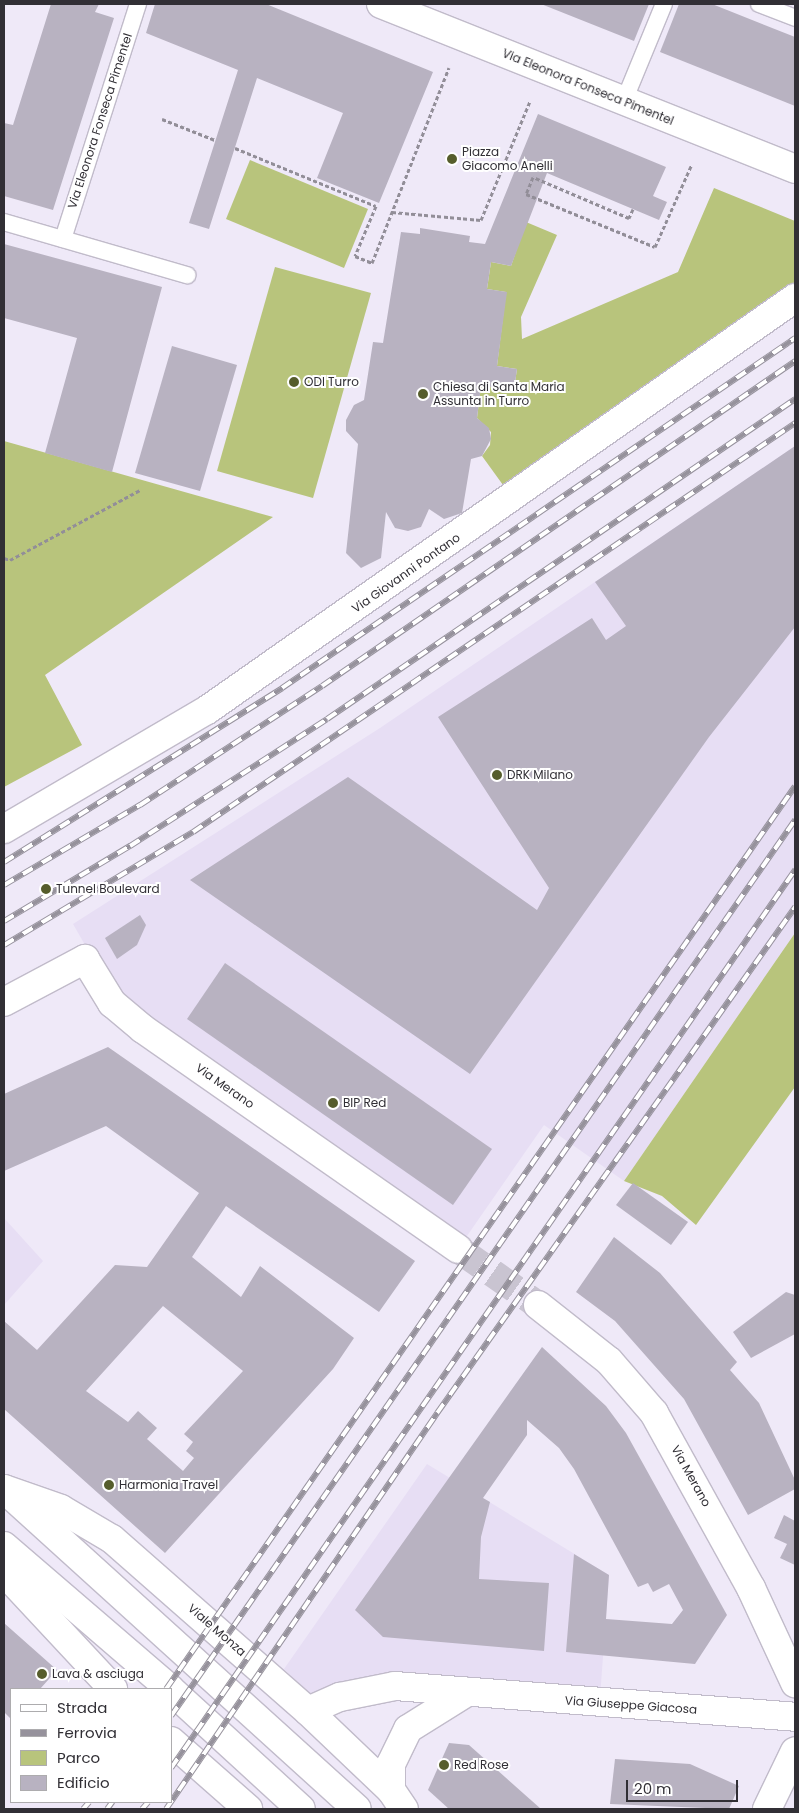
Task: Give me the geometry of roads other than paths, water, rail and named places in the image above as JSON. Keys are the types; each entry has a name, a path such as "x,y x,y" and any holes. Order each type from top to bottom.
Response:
{"street":[{"name":"Via Eleonora Fonseca Pimentel","path":"381,4 795,170"},
{"name":"Via Giovanni Pontano","path":"4,829 208,710 795,298"},
{"name":"Via Merano","path":"4,1002 85,959 112,1003 143,1028 458,1249"},
{"name":"Via Merano","path":"538,1305 609,1361 654,1413 751,1588 795,1682"},
{"name":"Viale Monza","path":"4,1489 61,1509 112,1539 308,1712 398,1800"},
{"name":"Viale Monza","path":"4,1489 357,1809"},
{"path":"4,1546 169,1688"},
{"path":"4,1572 113,1688"},
{"name":"Via Giuseppe Giacosa","path":"308,1712 380,1687 795,1717"},
{"path":"172,1691 301,1809"},
{"path":"398,1800 391,1764 408,1729 467,1692"},
{"path":"172,1741 248,1809"},
{"path":"767,1809 795,1751"}],"lane":[{"name":"Via Eleonora Fonseca Pimentel","path":"63,239 138,4"},
{"path":"624,101 664,4"},
{"path":"760,4 795,18"},
{"path":"4,222 187,275"}],"tunnel":[{"path":"458,1249 538,1305"}],"railway":[{"path":"4,862 282,688 795,338"},
{"path":"4,885 140,805 322,686 795,361"},
{"path":"4,921 130,846 327,719 795,399"},
{"path":"4,945 193,832 795,423"},
{"path":"167,1688 795,786"},
{"path":"172,1715 795,820"},
{"path":"172,1767 795,870"},
{"path":"172,1800 437,1413 795,907"},
{"path":"83,1809 88,1803"},
{"path":"107,1809 111,1803"},
{"path":"142,1809 147,1803"},
{"path":"166,1809 170,1803"}],"place":[{"name":"Piazza Giacomo Anelli","path":"452,159"},
{"name":"ODI Turro","path":"294,382"},
{"name":"Chiesa di Santa Maria Assunta in Turro","path":"423,394"},
{"name":"DRK Milano","path":"497,775"},
{"name":"Tunnel Boulevard","path":"46,889"},
{"name":"BIP Red","path":"333,1103"},
{"name":"Harmonia Travel","path":"109,1485"},
{"name":"Lava & asciuga","path":"42,1674"},
{"name":"Red Rose","path":"444,1765"}]}
